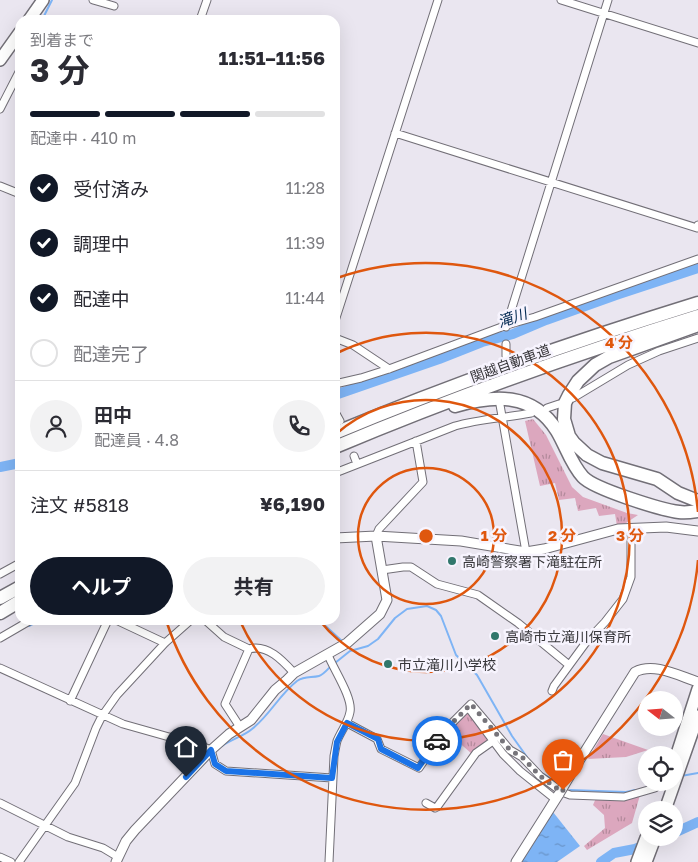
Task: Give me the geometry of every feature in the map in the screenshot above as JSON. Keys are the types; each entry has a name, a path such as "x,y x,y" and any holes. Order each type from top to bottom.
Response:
{"highway":[{"name":"関越自動車道","path":"340,426 389,410 569,343 698,302"},
{"name":"関越自動車道","path":"340,445 521,374 698,316"},
{"path":"698,325 609,357 595,365 578,381 569,395 564,419 569,436 588,456 602,463 657,479 678,493 698,501"},
{"path":"392,423 475,401 504,399 518,401 534,407 549,420 557,430 579,472 590,483 610,492 672,511 698,511"},
{"path":"0,598 15,590"},
{"path":"0,613 15,604"}],"main road":[{"path":"35,15 43,0"},
{"path":"0,60 4,45 15,36"},
{"path":"683,746 698,690"},
{"path":"683,752 698,716"},
{"path":"637,862 643,846"},
{"path":"646,862 652,846"}],"street":[{"path":"93,0 114,6"},
{"path":"202,15 206,0"},
{"path":"340,305 438,0"},
{"path":"561,0 698,43"},
{"path":"506,327 608,0"},
{"path":"0,109 15,80"},
{"path":"395,133 697,228 698,225"},
{"path":"0,186 15,192"},
{"path":"340,383 389,369 698,259"},
{"path":"572,398 628,365 659,351 698,338"},
{"path":"340,340 353,345 389,369"},
{"path":"506,344 506,356"},
{"path":"547,408 559,404"},
{"path":"500,405 526,552"},
{"path":"340,471 455,426 470,422 531,414"},
{"path":"0,803 68,837 103,848 117,860 126,841 135,830 211,750 229,734 250,720 275,690 294,674 344,645 384,608 388,600 376,536 379,530 423,482 416,441"},
{"path":"354,456 357,464"},
{"path":"340,538 376,536 468,542 526,552 618,529 666,527 698,531"},
{"path":"552,691 587,641 623,599 631,577 631,528"},
{"path":"0,574 15,566"},
{"path":"382,570 411,567 437,584 478,596 518,623 569,665"},
{"path":"0,638 22,625"},
{"path":"70,701 106,625"},
{"path":"127,625 165,643"},
{"path":"19,862 75,783 102,716 117,694 165,643 185,625"},
{"path":"211,625 224,637 249,649 260,648 271,652 283,661 294,674"},
{"path":"240,727 225,704 249,649"},
{"path":"328,655 348,696 350,710 347,723 337,742 332,778 329,862"},
{"path":"0,668 122,724 211,750"},
{"path":"516,862 635,672 641,669 655,668 698,682"},
{"path":"347,723 378,739 381,749 418,768 446,729 471,704 510,750 522,757 559,795"},
{"path":"468,707 503,754 520,771 559,795 624,797 647,791"},
{"path":"426,802 435,808 437,807 476,753 493,741"},
{"path":"211,750 215,764 226,771 332,778"},
{"path":"559,795 565,779"},
{"path":"0,857 11,862"}],"green space":[{"path":"533,419 546,435 572,487 583,497 627,513 638,515 623,525 617,526 615,514 599,516 596,508 578,511 575,498 559,500 555,483 540,486 525,421"},
{"path":"467,712 473,716 488,740 472,754 447,732"},
{"path":"603,734 638,746 638,753 626,757 588,759"},
{"path":"640,795 632,823 587,850 584,846 605,828 604,815 593,805 596,798"}],"water":[{"path":"553,812 580,846 557,862 521,862"}],"waterway":[{"path":"44,15 52,0"},
{"name":"滝川","path":"340,393 482,342 513,334 616,295 698,268"},
{"name":"滝川","path":"0,467 15,464"},
{"path":"335,663 350,651 368,646 378,639 395,618 407,609 427,606 436,610 441,616 456,655 477,675 512,736 527,757"},
{"path":"324,625 343,642"},
{"path":"222,746 252,729 297,681 321,675 331,666"},
{"path":"540,772 560,784"},
{"path":"683,776 698,773"},
{"path":"570,790 626,792 635,790"},
{"path":"683,829 698,822"},
{"path":"601,862 614,853 643,846"}],"way so far":[{"path":"437,741 471,704 510,750 522,757 540,776 562,792 563,790"}],"place":[{"name":"高崎警察署下滝駐在所","path":"452,561"},
{"name":"高崎市立滝川保育所","path":"495,636"},
{"name":"市立滝川小学校","path":"388,664"}],"route":[{"path":"186,777 211,750 215,764 226,771 332,778 337,742 347,723 378,739 381,749 418,768 437,741"}]}
